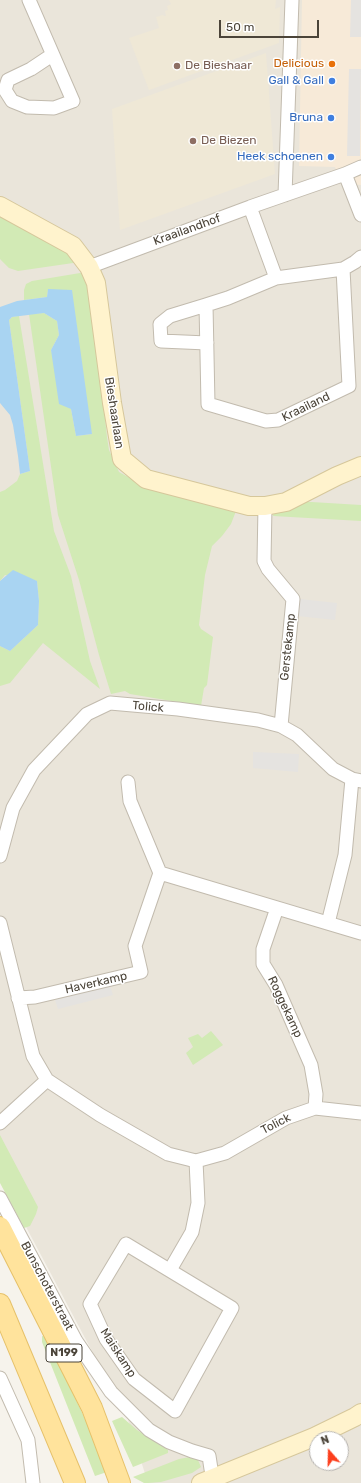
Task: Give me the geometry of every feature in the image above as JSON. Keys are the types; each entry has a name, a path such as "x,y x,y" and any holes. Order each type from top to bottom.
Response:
{"main road":[{"name":"Bunschoterstraat","path":"0,1227 92,1408 120,1483"},
{"path":"0,1304 75,1483"}],"street":[{"path":"29,0 73,101 54,108 27,107 12,101 5,90 8,80 31,69 52,55"},
{"path":"285,195 292,0"},
{"name":"Kraailandhof","path":"89,267 361,167"},
{"path":"345,174 361,215"},
{"name":"Bieshaarlaan","path":"0,206 72,246 89,267 96,283 112,403 122,459 146,479 249,506 265,506 286,502 337,476 361,466"},
{"path":"250,207 276,278"},
{"path":"207,343 161,342 160,324 170,316 228,298 276,278 343,269 361,257"},
{"name":"Kraailand","path":"206,305 208,404 266,421 278,420 349,386 343,269"},
{"name":"Gerstekamp","path":"265,506 264,561 268,569 293,600 280,726"},
{"name":"Tolick","path":"0,856 13,808 34,770 87,714 110,703 258,720 280,726 297,735 333,769 356,780"},
{"path":"328,923 345,855 356,780"},
{"path":"128,782 130,801 160,873 361,933"},
{"name":"Haverkamp","path":"18,998 35,998 141,972 135,946 160,873"},
{"name":"Roggekamp","path":"278,908 263,949 263,964 276,985 311,1065 316,1094 315,1108"},
{"name":"Tolick","path":"0,923 33,1056 47,1080 100,1115 168,1154 196,1161 225,1153 286,1118 315,1108 361,1113"},
{"path":"0,1123 47,1080"},
{"path":"170,1270 192,1232 198,1203 196,1161"},
{"name":"Bunschoterstraat","path":"0,1198 76,1340 111,1392 149,1430 168,1442 209,1456 211,1481"},
{"name":"Maiskamp","path":"126,1244 170,1270 232,1308 175,1412 134,1379 106,1339 90,1304 126,1244"},
{"path":"0,1378 28,1440 33,1483"},
{"path":"211,1481 314,1437 361,1413"}],"shaded area":[{"path":"0,0 361,0 361,1483 148,1483 127,1417 0,1178"},
{"name":"De Bieshaar","path":"169,0 276,0 275,9 280,7 279,43 149,90 129,38 159,28 156,17 163,15 166,16 165,11 168,10 167,6 171,4"},
{"path":"302,0 361,0 361,185 341,183 335,167 299,166"},
{"path":"351,0 361,0 361,37 350,37"},
{"name":"De Biezen","path":"266,53 275,174 120,230 112,109"},
{"path":"349,69 361,69 360,156 347,156"},
{"path":"300,599 337,603 335,620 297,616"},
{"path":"253,752 299,754 298,772 253,768"},
{"path":"110,986 113,995 58,1009 55,1000"}],"green space":[{"path":"0,211 54,241 80,262 18,271 9,268 0,259"},
{"path":"86,272 98,353 109,450 119,472 128,477 168,491 236,511 231,524 212,546 205,575 199,625 201,629 213,637 207,685 204,688 201,706 130,694 125,691 111,694 79,580 58,515 29,314 44,313 57,321 59,335 51,350 71,409 76,436 92,434 48,290 47,297 24,300 24,290 26,284 32,281"},
{"path":"19,316 54,531 71,576 90,661 100,689 43,643 10,683 0,686 0,646 10,651 38,625 39,601 37,581 5,575 0,581 0,492 17,481 20,474 30,471 9,320 12,317"},
{"path":"295,501 361,505 361,521 273,516 274,510"},
{"path":"211,1031 223,1045 193,1065 186,1053 193,1047 188,1038 198,1034 202,1038"},
{"path":"0,1135 38,1207 30,1226 24,1228 0,1183"},
{"path":"42,1336 47,1337 98,1447 107,1472 95,1476 42,1342"},
{"path":"122,1417 137,1430 168,1450 168,1453 133,1467 112,1421"},
{"path":"190,1457 198,1460 201,1467 192,1473 161,1482 148,1483 144,1483 133,1477 179,1459"}],"water":[{"path":"48,289 72,290 92,434 76,436 71,409 59,404 51,350 59,335 57,321 44,313 12,317 9,320 30,471 20,474 13,425 10,415 0,403 0,307 17,301 47,297"},
{"path":"13,570 37,581 39,601 38,625 10,651 0,646 0,581"}],"place":[{"name":"Delicious","path":"332,64"},
{"name":"De Bieshaar","path":"177,66"},
{"name":"Gall & Gall","path":"332,81"},
{"name":"Bruna","path":"331,118"},
{"name":"De Biezen","path":"193,141"},
{"name":"Heek schoenen","path":"331,157"}]}
